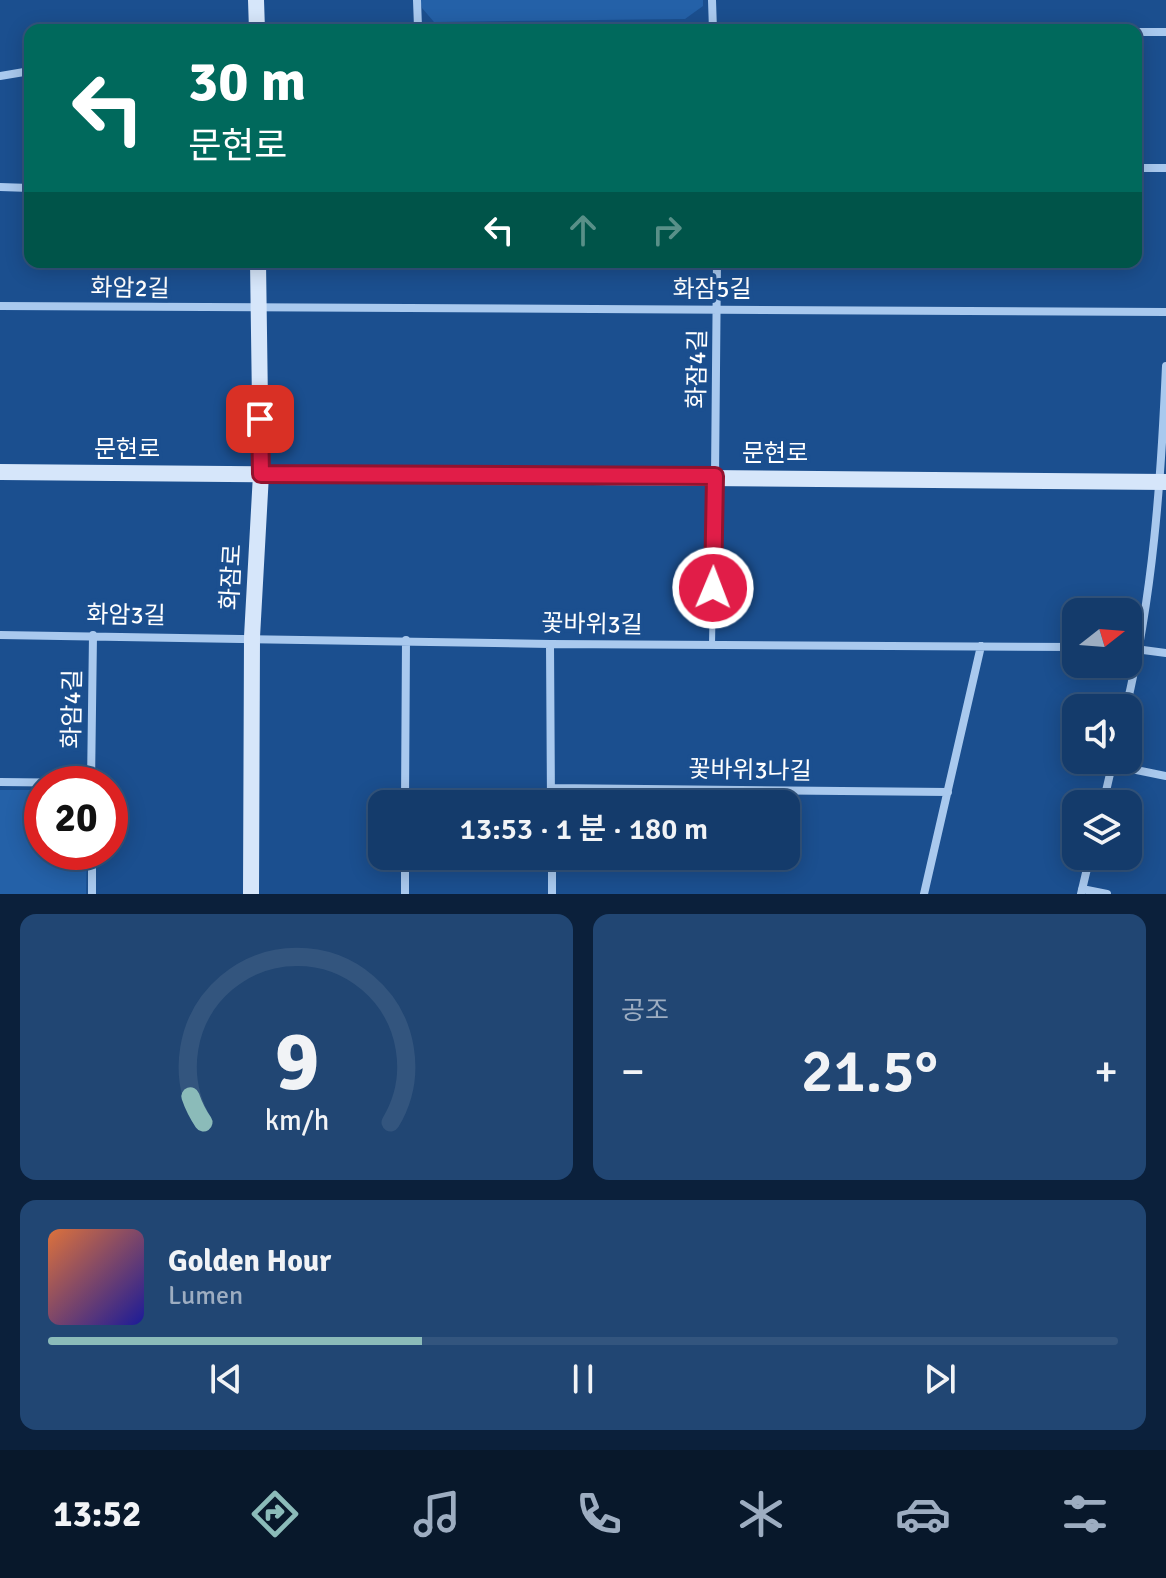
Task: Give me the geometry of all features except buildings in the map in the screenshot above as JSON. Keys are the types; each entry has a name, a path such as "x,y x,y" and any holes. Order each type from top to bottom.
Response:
{"street":[{"path":"256,0 258,24"},
{"path":"417,0 418,24"},
{"path":"712,0 713,24"},
{"path":"1142,32 1166,32"},
{"path":"0,76 24,72"},
{"path":"1142,168 1166,168"},
{"path":"0,187 24,188"},
{"name":"화잠로","path":"251,894 252,637 261,474 258,268"},
{"name":"화잠4길","path":"715,476 717,268"},
{"name":"화암2길","path":"0,306 259,309"},
{"name":"화잠5길","path":"259,309 1166,312"},
{"path":"1142,634 1164,481 1166,366"},
{"name":"문현로","path":"0,472 1164,481"},
{"name":"화암3길","path":"0,635 252,637"},
{"name":"화암4길","path":"91,766 93,635"},
{"name":"꽃바위3길","path":"252,637 550,644 1062,647"},
{"path":"405,790 406,640"},
{"path":"550,644 551,788"},
{"path":"924,894 981,646"},
{"path":"1142,648 1166,653"},
{"path":"1142,770 1166,776"},
{"name":"화암4길","path":"0,782 24,782"},
{"name":"꽃바위3나길","path":"551,788 948,792"},
{"path":"92,870 92,894"},
{"path":"405,870 405,894"},
{"path":"552,870 552,894"},
{"path":"1087,870 1082,891 1107,894"}],"lane":[{"path":"712,645 715,476"}],"shaded area":[{"path":"420,0 703,0 703,6 685,19 434,22 422,8"},
{"path":"0,790 24,790 24,870 87,870 86,894 0,894"}],"route":[{"path":"260,419 261,474 715,476 713,588"}]}
